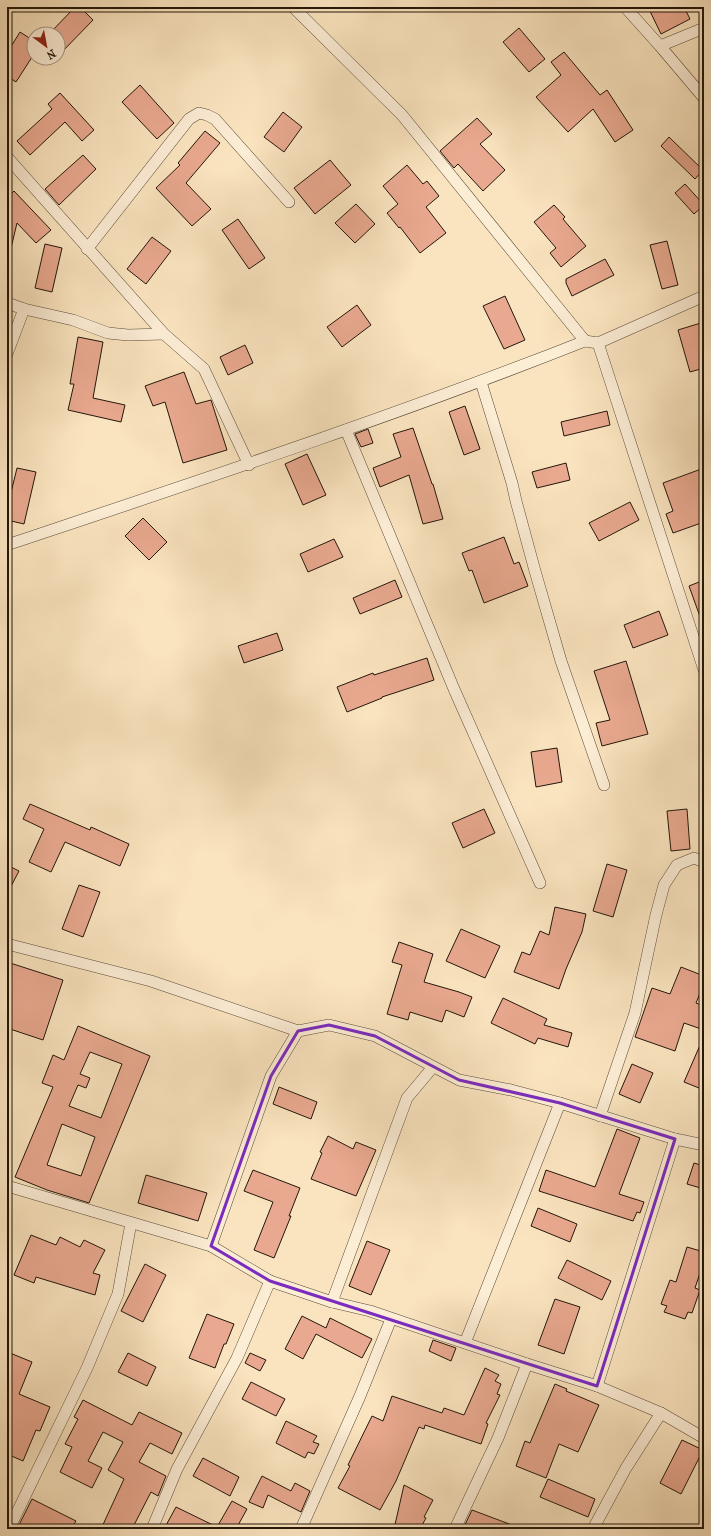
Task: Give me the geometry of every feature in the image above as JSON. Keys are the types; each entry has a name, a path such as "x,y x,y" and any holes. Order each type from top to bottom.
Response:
{"street":[{"path":"293,7 402,115 585,341"},
{"path":"625,7 704,98"},
{"path":"660,46 704,28"},
{"path":"87,249 189,119 199,113 215,119 289,202"},
{"path":"7,157 87,249 164,334 204,369 249,465"},
{"path":"7,545 249,465 481,382 585,341 598,343 704,296"},
{"path":"7,303 24,309 73,320 108,333 128,335 164,334"},
{"path":"7,354 24,309"},
{"path":"598,343 704,670"},
{"path":"481,382 512,482 535,571 561,661 604,785"},
{"path":"346,430 454,689 540,883"},
{"path":"600,1116 634,1013 664,885 677,865 694,858 704,862"},
{"path":"7,944 151,981 298,1031 329,1025 375,1036 459,1080 511,1090 560,1103 675,1139 704,1145"},
{"path":"211,1246 271,1076 298,1031"},
{"path":"332,1302 407,1098 433,1067"},
{"path":"465,1343 560,1103"},
{"path":"597,1386 675,1139"},
{"path":"7,1186 211,1246 270,1281 332,1302 370,1311 597,1386 661,1413 704,1438"},
{"path":"9,1529 87,1368 118,1294 131,1223"},
{"path":"152,1529 177,1469 237,1358 270,1281"},
{"path":"301,1529 360,1396 391,1319"},
{"path":"455,1529 498,1438 527,1364"},
{"path":"593,1529 626,1468 661,1413"}],"highlighted area":[{"path":"329,1025 375,1036 459,1080 560,1103 675,1139 597,1386 270,1281 211,1246 271,1076 298,1031"}],"building":[{"path":"75,7 80,7 93,20 66,48 66,26 57,26"},
{"path":"648,7 684,7 690,19 661,34"},
{"path":"519,28 545,59 529,72 503,42"},
{"path":"20,32 26,36 26,66 16,82 7,76 7,53"},
{"path":"564,52 600,95 607,90 633,130 615,142 593,109 568,132 536,97 561,75 551,62"},
{"path":"140,85 174,123 157,139 122,102"},
{"path":"60,93 94,130 82,141 65,122 30,155 17,141 52,109 48,104"},
{"path":"283,112 302,127 284,152 264,137"},
{"path":"477,118 492,134 480,144 505,170 483,191 458,164 454,168 440,151"},
{"path":"205,131 220,143 186,183 211,209 192,226 156,188 180,165 178,163"},
{"path":"669,137 703,170 695,179 661,146"},
{"path":"83,155 96,169 59,205 45,189"},
{"path":"330,160 351,185 315,214 294,188"},
{"path":"407,165 423,184 427,181 439,196 426,207 446,233 420,253 387,213 398,204 383,186"},
{"path":"685,184 704,205 694,214 675,193"},
{"path":"14,191 51,230 36,243 17,223 11,248 7,247 7,198"},
{"path":"356,204 375,224 355,243 335,223"},
{"path":"554,205 565,217 563,219 586,246 561,267 550,253 556,248 534,222"},
{"path":"238,219 265,258 249,269 222,230"},
{"path":"152,237 171,251 146,284 127,269"},
{"path":"667,241 678,285 662,289 650,245"},
{"path":"45,244 62,248 52,292 35,288"},
{"path":"605,259 614,275 572,296 566,283 566,279"},
{"path":"505,296 525,340 504,349 483,306"},
{"path":"357,305 371,325 342,347 327,327"},
{"path":"704,322 704,368 690,372 678,330"},
{"path":"78,337 103,342 93,398 125,405 121,422 68,410 74,384 70,384"},
{"path":"245,345 253,363 228,375 220,357"},
{"path":"184,372 196,404 211,400 227,450 183,463 165,402 153,406 145,386"},
{"path":"465,406 480,449 464,455 449,412"},
{"path":"607,411 610,425 564,436 561,422"},
{"path":"413,428 433,484 443,519 423,524 409,475 380,487 373,468 401,457 393,434"},
{"path":"368,429 373,443 361,447 355,434"},
{"path":"307,454 326,495 303,505 285,464"},
{"path":"566,463 570,480 537,488 532,472"},
{"path":"17,468 36,472 24,524 7,520 7,509"},
{"path":"704,468 704,522 673,533 666,514 673,511 663,483"},
{"path":"630,502 639,520 599,541 589,523"},
{"path":"143,518 167,542 149,560 125,536"},
{"path":"504,537 514,564 519,562 528,586 484,603 472,570 469,571 462,553"},
{"path":"334,539 343,557 308,572 300,554"},
{"path":"395,580 402,597 360,614 353,598"},
{"path":"704,580 704,625 703,625 689,586"},
{"path":"659,611 668,635 633,648 624,625"},
{"path":"277,633 283,650 244,663 238,646"},
{"path":"427,658 434,680 382,697 347,712 337,687 373,673 374,675"},
{"path":"626,661 648,734 602,746 596,723 610,720 594,671"},
{"path":"557,748 562,782 536,787 531,752"},
{"path":"30,804 90,830 91,827 129,844 120,866 65,842 51,872 29,862 44,829 23,819"},
{"path":"484,809 495,833 463,848 452,823"},
{"path":"687,809 690,849 671,851 667,811"},
{"path":"607,864 627,870 613,917 593,911"},
{"path":"7,865 19,871 7,894"},
{"path":"79,885 100,892 83,937 62,929"},
{"path":"555,907 586,914 582,932 559,989 514,972 522,952 530,955 540,931 549,935"},
{"path":"461,929 500,946 485,978 446,961"},
{"path":"399,942 433,954 424,982 472,997 464,1017 446,1010 442,1022 410,1012 408,1020 387,1014 402,965 392,962"},
{"path":"7,962 63,980 43,1040 7,1028"},
{"path":"681,967 704,976 704,984 696,1003 704,1006 704,1030 684,1023 675,1051 635,1037 652,988 670,994"},
{"path":"503,998 547,1019 544,1025 572,1033 568,1047 538,1038 535,1044 491,1023"},
{"path":"78,1026 150,1056 89,1203 47,1190 15,1177 53,1087 42,1083 53,1055 64,1060","holes":["90,1052 122,1064 101,1118 69,1106 78,1085 86,1088 90,1078 80,1074","62,1124 95,1137 81,1176 47,1165"]},
{"path":"704,1036 704,1090 684,1082"},
{"path":"632,1064 653,1073 640,1103 619,1094"},
{"path":"279,1087 317,1102 311,1119 273,1104"},
{"path":"617,1129 640,1138 619,1194 644,1202 640,1213 637,1212 633,1221 539,1191 546,1170 595,1187"},
{"path":"328,1136 353,1149 356,1142 376,1150 356,1196 311,1179 322,1153 320,1152"},
{"path":"694,1163 704,1166 704,1189 687,1184"},
{"path":"253,1170 300,1188 289,1216 291,1216 274,1258 254,1250 273,1202 244,1191"},
{"path":"146,1175 207,1193 198,1221 138,1203"},
{"path":"538,1208 577,1224 570,1242 531,1226"},
{"path":"31,1235 56,1245 60,1237 80,1247 84,1240 105,1250 93,1273 100,1275 95,1295 36,1277 34,1283 14,1275"},
{"path":"367,1241 390,1250 371,1295 349,1286"},
{"path":"687,1247 704,1252 704,1261 695,1288 700,1290 692,1313 688,1312 685,1319 664,1312 667,1306 661,1304 670,1280 676,1282"},
{"path":"567,1260 611,1281 602,1300 558,1278"},
{"path":"145,1264 166,1275 143,1322 121,1311"},
{"path":"555,1299 580,1307 564,1354 538,1345"},
{"path":"207,1314 234,1324 226,1344 224,1344 215,1368 189,1358"},
{"path":"302,1316 326,1328 330,1318 372,1339 362,1358 316,1334 303,1359 285,1349"},
{"path":"433,1340 456,1348 451,1361 429,1351"},
{"path":"10,1353 32,1362 19,1394 50,1407 40,1431 36,1430 23,1461 7,1454 7,1361"},
{"path":"128,1353 156,1367 147,1386 118,1372"},
{"path":"250,1353 266,1360 260,1371 245,1363"},
{"path":"485,1368 499,1375 495,1381 501,1384 497,1394 500,1395 486,1423 488,1424 481,1444 425,1425 424,1429 419,1427 396,1481 380,1510 338,1488 350,1466 348,1465 372,1416 383,1421 392,1396 442,1413 444,1408 464,1415"},
{"path":"251,1382 285,1399 276,1416 242,1399"},
{"path":"555,1384 567,1389 566,1391 599,1405 578,1452 559,1444 546,1478 516,1466 525,1441 530,1443"},
{"path":"83,1400 132,1425 139,1412 182,1433 172,1454 150,1443 139,1462 166,1476 158,1496 151,1492 132,1529 101,1529 124,1479 108,1470 123,1442 103,1432 88,1461 102,1468 92,1488 60,1472 72,1447 65,1444 78,1419 74,1417"},
{"path":"286,1421 317,1436 313,1442 319,1444 314,1454 308,1452 305,1458 276,1443"},
{"path":"682,1440 703,1450 681,1494 660,1483"},
{"path":"203,1458 239,1477 230,1496 193,1476"},
{"path":"262,1476 291,1491 295,1483 310,1491 301,1512 268,1495 263,1508 249,1502"},
{"path":"548,1479 595,1499 588,1517 540,1497"},
{"path":"404,1485 433,1500 424,1517 426,1518 420,1529 394,1529"},
{"path":"32,1499 76,1521 71,1529 17,1529"},
{"path":"232,1501 247,1509 236,1529 164,1529 176,1507 217,1527"},
{"path":"472,1510 520,1528 520,1529 463,1529"}]}
